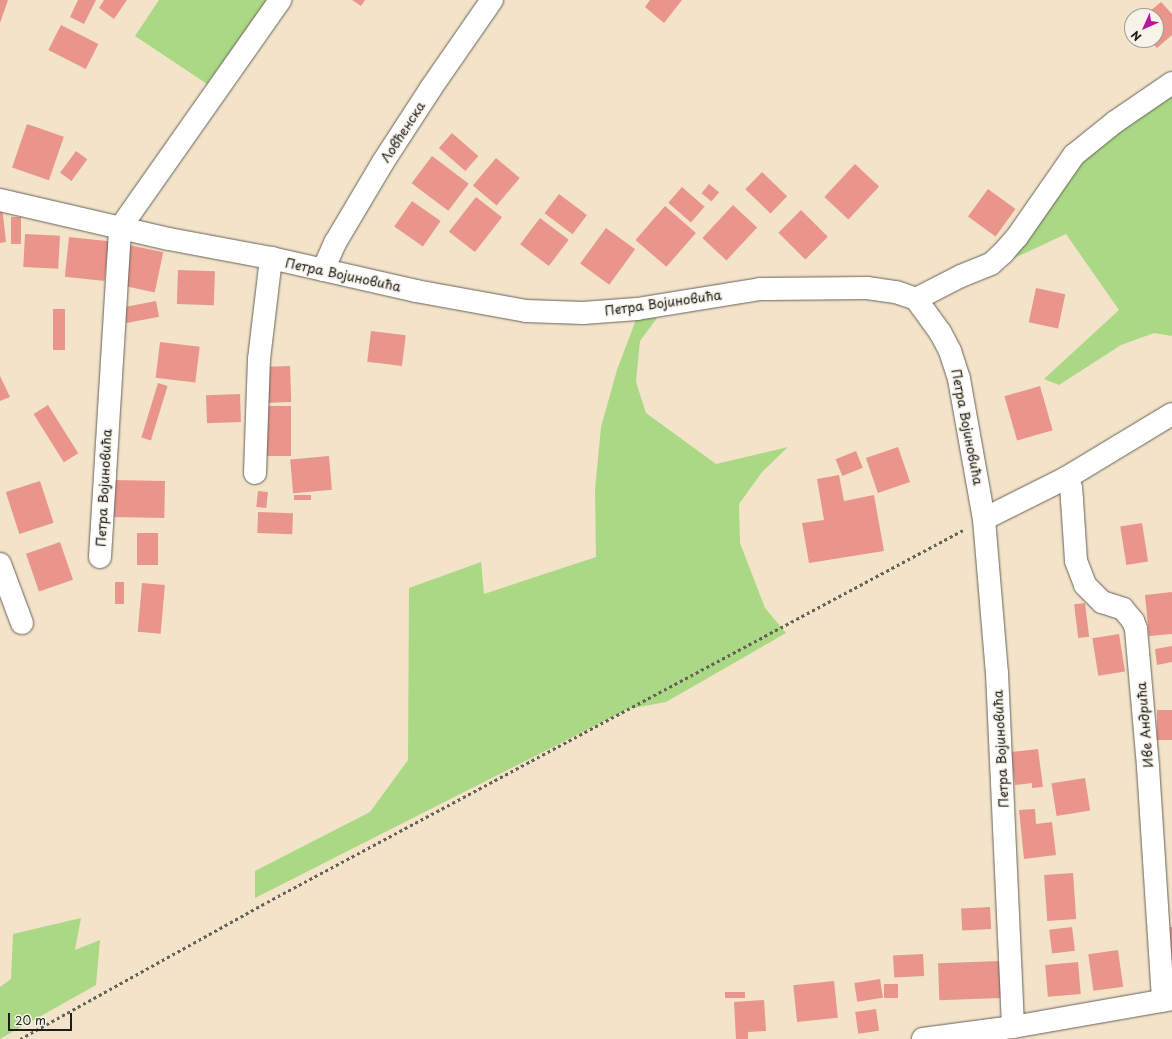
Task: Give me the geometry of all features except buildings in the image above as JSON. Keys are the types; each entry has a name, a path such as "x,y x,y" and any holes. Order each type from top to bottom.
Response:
{"street":[{"path":"120,228 280,0"},
{"name":"Ловћенска","path":"322,270 335,243 383,162 431,88 492,0"},
{"path":"916,299 961,276 991,264 1017,237 1074,155 1115,122 1172,83"},
{"name":"Петра Војиновића","path":"0,200 120,228 271,258 416,291 526,311 583,313 637,309 760,289 866,288 896,292 916,299 940,332 950,351 959,378 984,519 997,673 1013,1027"},
{"name":"Петра Војиновића","path":"100,557 120,228"},
{"name":"Петра Војиновића","path":"255,473 259,359 271,258"},
{"path":"984,519 1066,478 1172,414"},
{"name":"Иве Андрића","path":"923,1039 1013,1027 1168,1000 1136,629 1133,621 1123,609 1102,602 1085,585 1076,561 1071,488 1066,478"},
{"path":"0,564 22,623"}],"path":[{"path":"20,1039 267,902 984,519"}],"green space":[{"path":"159,0 267,0 207,84 135,36"},
{"path":"1172,91 1172,336 1154,333 1121,345 1059,385 1044,379 1119,310 1066,234 1008,261 1062,182 1098,143"},
{"path":"637,317 657,318 640,341 636,382 646,413 716,464 788,447 762,472 739,504 740,543 765,608 786,633 666,702 628,709 255,898 255,871 370,812 408,760 409,588 481,562 484,594 596,557 595,490 601,427 617,370"},
{"path":"81,918 75,950 100,940 96,985 0,1039 0,987 11,979 13,934"}]}
